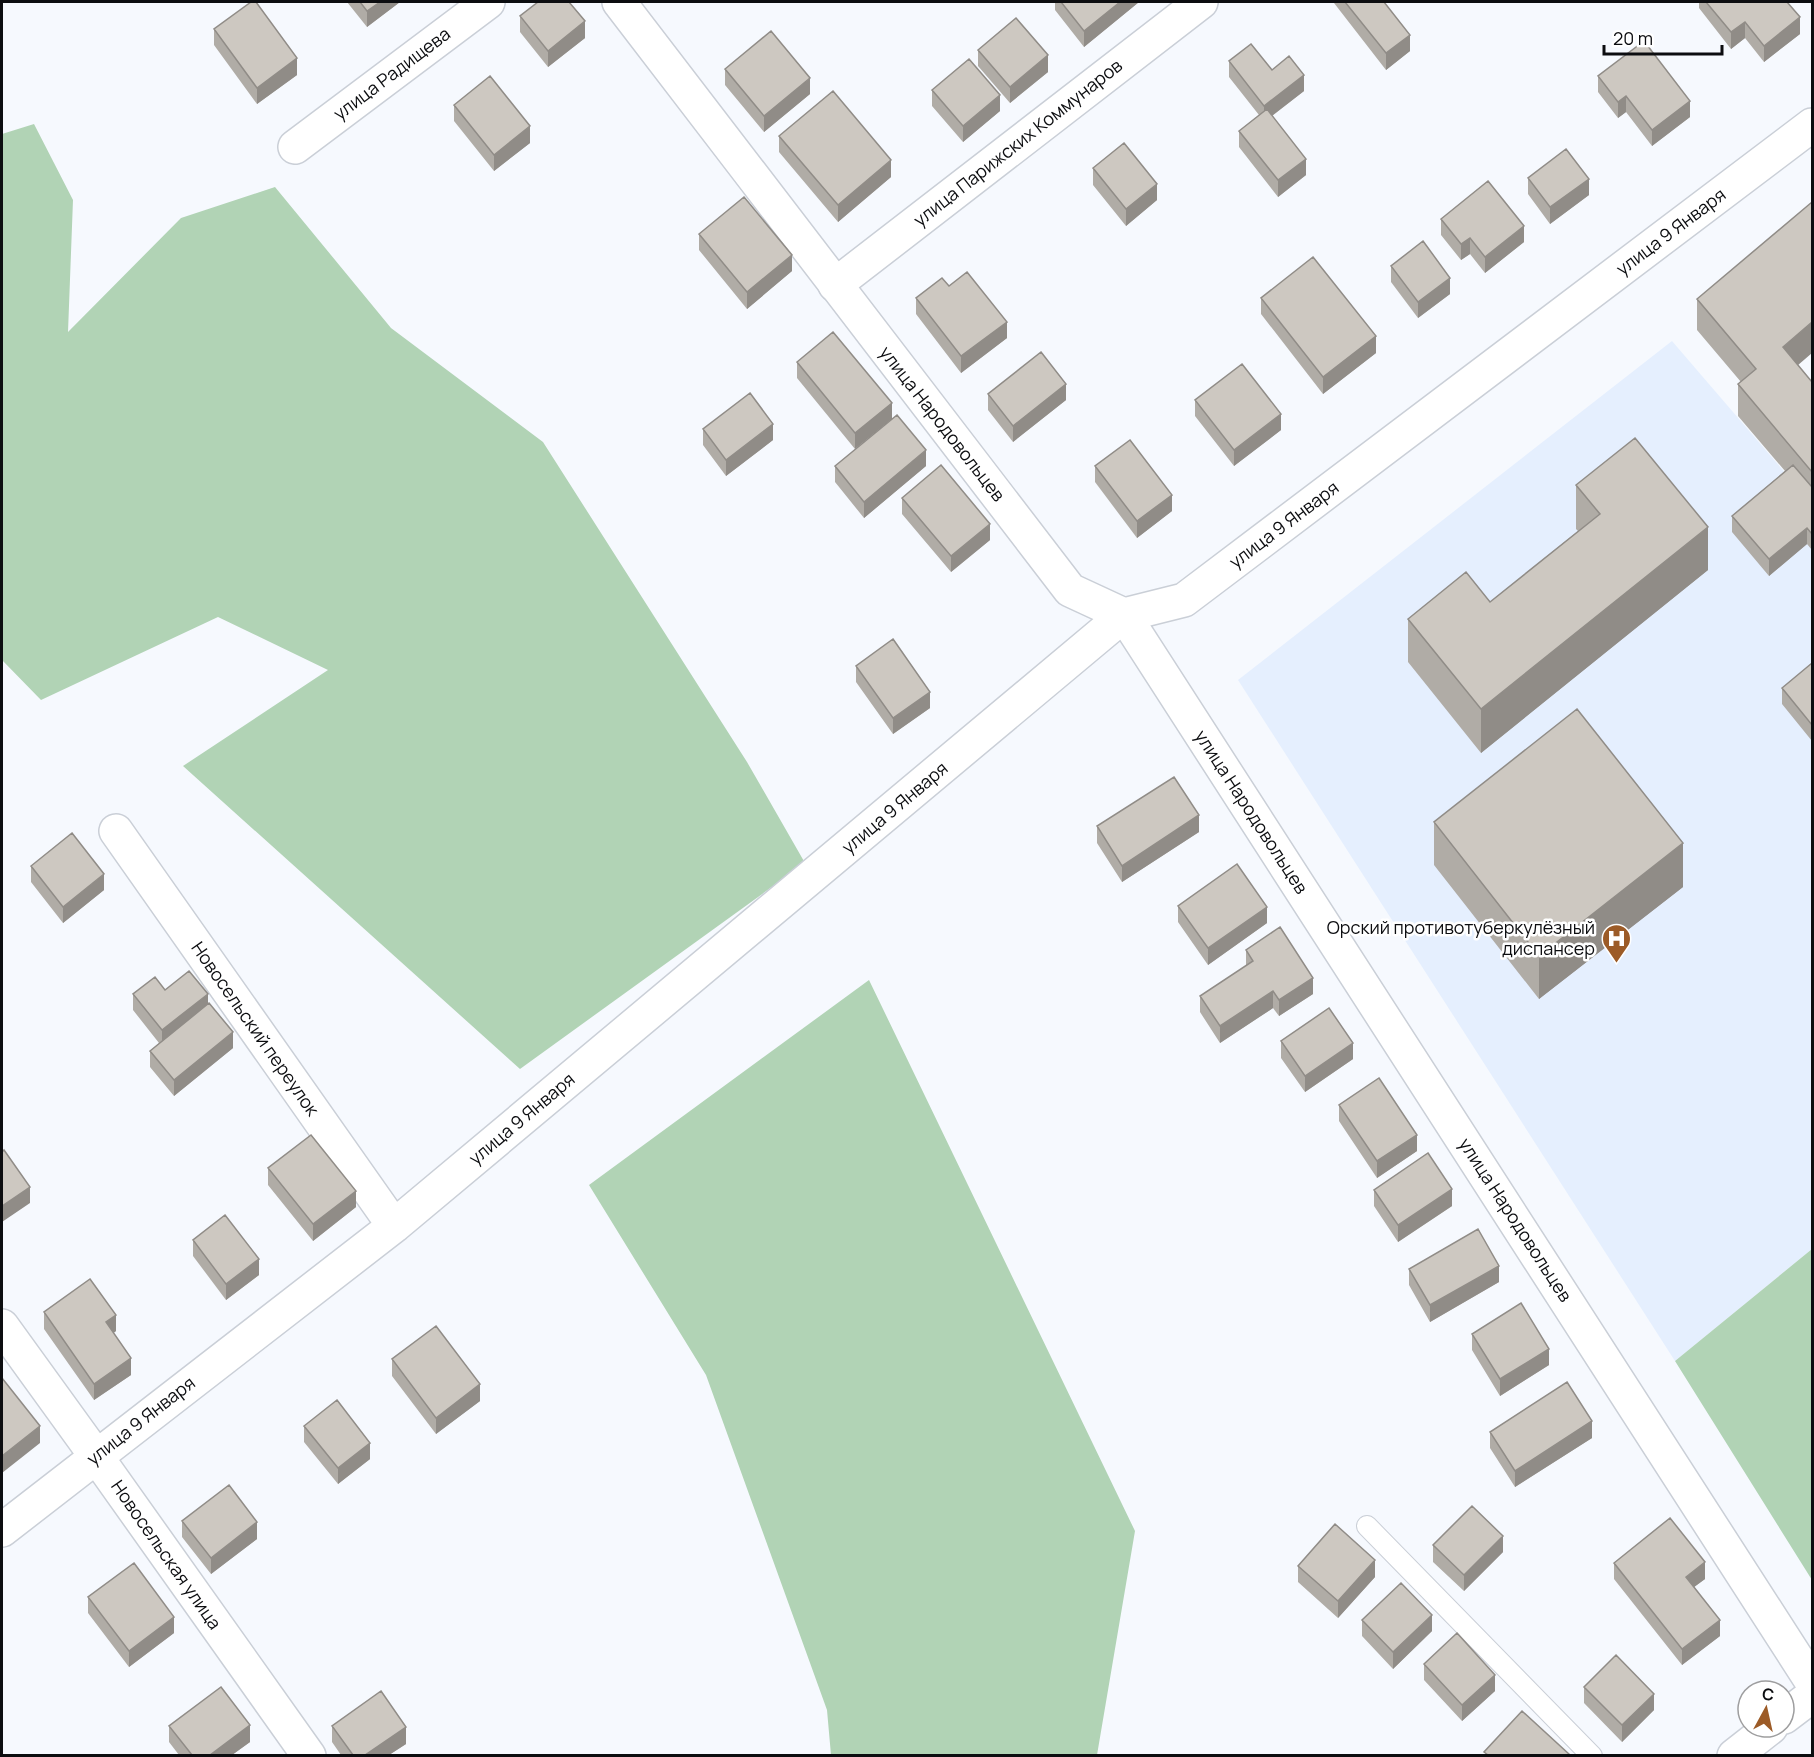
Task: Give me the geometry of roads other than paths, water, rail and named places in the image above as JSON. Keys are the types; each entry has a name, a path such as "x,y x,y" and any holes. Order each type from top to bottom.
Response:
{"street":[{"name":"улица Радищева","path":"295,147 488,2"},
{"name":"улица Народовольцев","path":"619,2 1070,590 1124,615 1812,1682"},
{"name":"улица Парижских Коммунаров","path":"835,285 1201,2"},
{"name":"улица 9 Января","path":"2,1530 394,1226 1124,615 1184,600 1812,126"},
{"name":"Новосельский переулок","path":"116,831 394,1226"},
{"name":"Новосельская улица","path":"2,1326 309,1755"},
{"path":"1796,1708 1812,1696"},
{"path":"1734,1755 1755,1739"}],"lane":[{"path":"1367,1526 1592,1755"}],"place":[{"name":"Орский противотуберкулёзный диспансер","path":"1616,964"}]}
